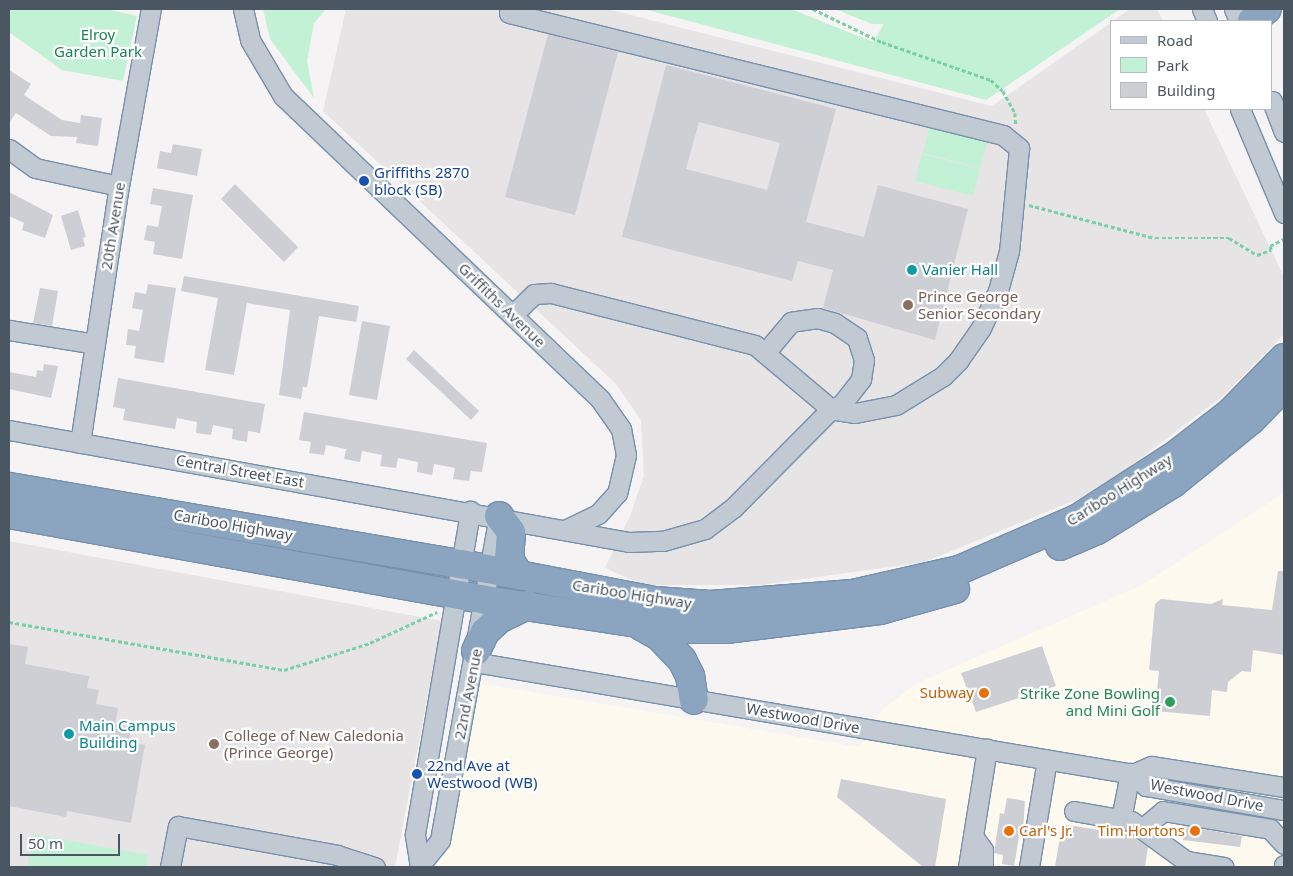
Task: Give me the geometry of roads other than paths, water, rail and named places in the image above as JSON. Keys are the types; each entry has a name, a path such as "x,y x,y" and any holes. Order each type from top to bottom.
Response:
{"highway":[{"path":"1253,20 1267,9"},
{"path":"1271,20 1279,9"},
{"name":"Cariboo Highway","path":"9,487 491,569 655,601 710,605 853,594 959,570 1077,519 1173,457 1230,413 1284,358"},
{"name":"Cariboo Highway","path":"9,514 485,600 677,629 726,629 880,610 986,578 1097,530 1173,483 1251,420 1284,385"},
{"path":"499,516 511,532 509,559 519,575"},
{"path":"475,656 485,632 500,620 528,605"},
{"path":"637,623 673,649 692,688"},
{"path":"692,688 701,646 726,629"}],"street":[{"name":"20th Avenue","path":"80,443 119,186 151,9"},
{"name":"Griffiths Avenue","path":"243,9 250,40 284,96 600,399 621,429 626,455 617,493 598,514 567,529"},
{"path":"509,13 1003,135 1019,148 1009,251 998,291 981,328 959,360 925,390 896,406 855,413 831,409 755,345 551,293 534,294 512,315"},
{"path":"1273,104 1284,132"},
{"path":"1240,110 1284,213"},
{"path":"9,149 35,168 119,186"},
{"path":"470,512 629,542 664,541 705,529 733,508 831,409 841,405 860,379 864,360 857,338 849,330 818,318 800,318 784,328 765,353"},
{"path":"9,330 95,344"},
{"name":"Central Street East","path":"9,430 470,512"},
{"name":"22nd Avenue","path":"420,866 415,834 470,512"},
{"name":"22nd Avenue","path":"420,866 440,840 491,569 499,516"},
{"name":"Westwood Drive","path":"475,656 692,688 987,749 1131,773 1151,766 1284,788"},
{"path":"968,867 987,749"},
{"path":"1029,867 1047,759"},
{"path":"1121,819 1131,773"},
{"name":"Westwood Drive","path":"1131,773 1146,786 1284,810"},
{"path":"1019,867 1029,818 1039,808"},
{"path":"1074,811 1121,819 1143,828 1185,864 1224,867"},
{"path":"1143,828 1162,811 1270,829 1284,844"},
{"path":"170,867 178,826 337,855 375,867"},
{"path":"973,836 983,850 983,867"}],"place":[{"name":"Griffiths 2870 block (SB)","path":"364,181"},
{"name":"Vanier Hall","path":"912,270"},
{"name":"Prince George Senior Secondary","path":"908,305"},
{"name":"Subway","path":"984,693"},
{"name":"Strike Zone Bowling and Mini Golf","path":"1170,702"},
{"name":"Main Campus Building","path":"69,734"},
{"name":"College of New Caledonia (Prince George)","path":"214,744"},
{"name":"22nd Ave at Westwood (WB)","path":"417,774"},
{"name":"Carl's Jr.","path":"1009,831"},
{"name":"Tim Hortons","path":"1195,831"}],"park label":[{"name":"Elroy Garden Park","path":"98,42"}]}
